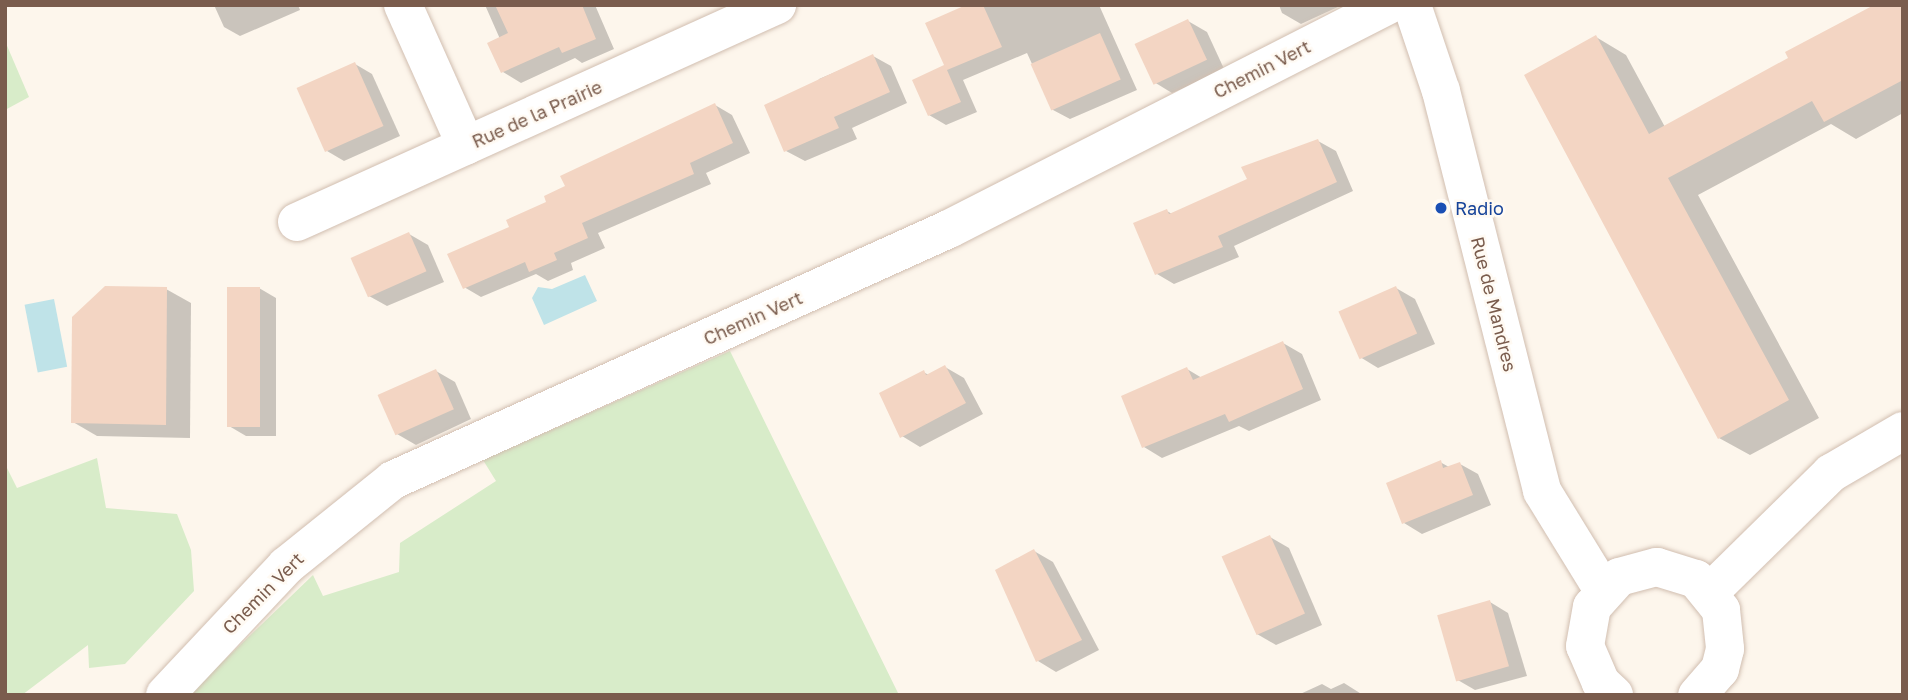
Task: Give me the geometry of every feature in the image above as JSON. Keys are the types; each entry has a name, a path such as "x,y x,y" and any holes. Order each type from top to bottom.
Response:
{"street":[{"path":"403,5 466,146"},
{"name":"Rue de la Prairie","path":"297,222 777,5"},
{"name":"Chemin Vert","path":"165,695 286,566 393,480 949,229 1388,5"},
{"name":"Rue de Mandres","path":"1412,5 1441,91 1542,491 1603,590"},
{"path":"1710,592 1831,473 1903,431"},
{"path":"1614,695 1601,683 1585,646 1585,625 1603,590 1637,569 1657,567 1696,579 1710,592 1726,629 1720,668 1696,695"}],"green space":[{"path":"5,41 29,97 5,110"},
{"path":"730,351 899,695 188,695 313,575 323,596 399,572 400,543 496,481 483,460"},
{"path":"97,458 106,508 177,514 191,550 194,591 125,664 89,668 88,645 22,695 5,695 5,464 17,488"}],"water":[{"path":"585,275 597,301 544,325 532,298 538,287 552,289"},
{"path":"54,299 67,367 38,372 25,305"}],"building":[{"path":"495,5 582,5 596,39 562,53 559,47 501,73 487,43 508,33"},
{"path":"966,5 983,5 1002,47 947,70 961,102 928,116 912,80 944,65 925,23"},
{"path":"1874,5 1903,5 1903,80 1824,122 1812,101 1668,178 1789,400 1718,439 1524,75 1596,35 1649,134 1788,58 1785,52"},
{"path":"1188,19 1207,60 1154,85 1135,44"},
{"path":"1100,33 1121,80 1051,111 1031,64"},
{"path":"873,54 890,92 834,117 839,128 784,152 764,105"},
{"path":"355,62 383,126 325,152 297,88"},
{"path":"715,103 733,143 690,163 694,174 582,223 588,238 554,253 557,260 529,272 525,262 463,289 447,254 509,227 506,220 546,202 544,196 565,186 560,176"},
{"path":"1318,139 1337,182 1218,236 1223,247 1155,275 1133,223 1167,209 1169,214 1247,179 1241,167"},
{"path":"409,232 426,271 368,297 351,258"},
{"path":"105,286 167,287 166,425 71,423 72,317"},
{"path":"1396,286 1417,334 1360,359 1338,312"},
{"path":"227,287 260,287 260,427 227,427"},
{"path":"1283,341 1303,389 1229,422 1225,414 1142,448 1121,396 1187,367 1193,380"},
{"path":"945,365 966,403 900,438 879,393 924,370 926,375"},
{"path":"436,369 454,409 395,435 378,395"},
{"path":"1441,460 1443,468 1460,462 1473,495 1402,524 1386,483"},
{"path":"1270,535 1305,614 1257,635 1222,557"},
{"path":"1034,549 1082,640 1036,662 995,570"},
{"path":"1490,600 1509,666 1456,681 1437,615"}],"place":[{"name":"Radio","path":"1441,208"}]}
